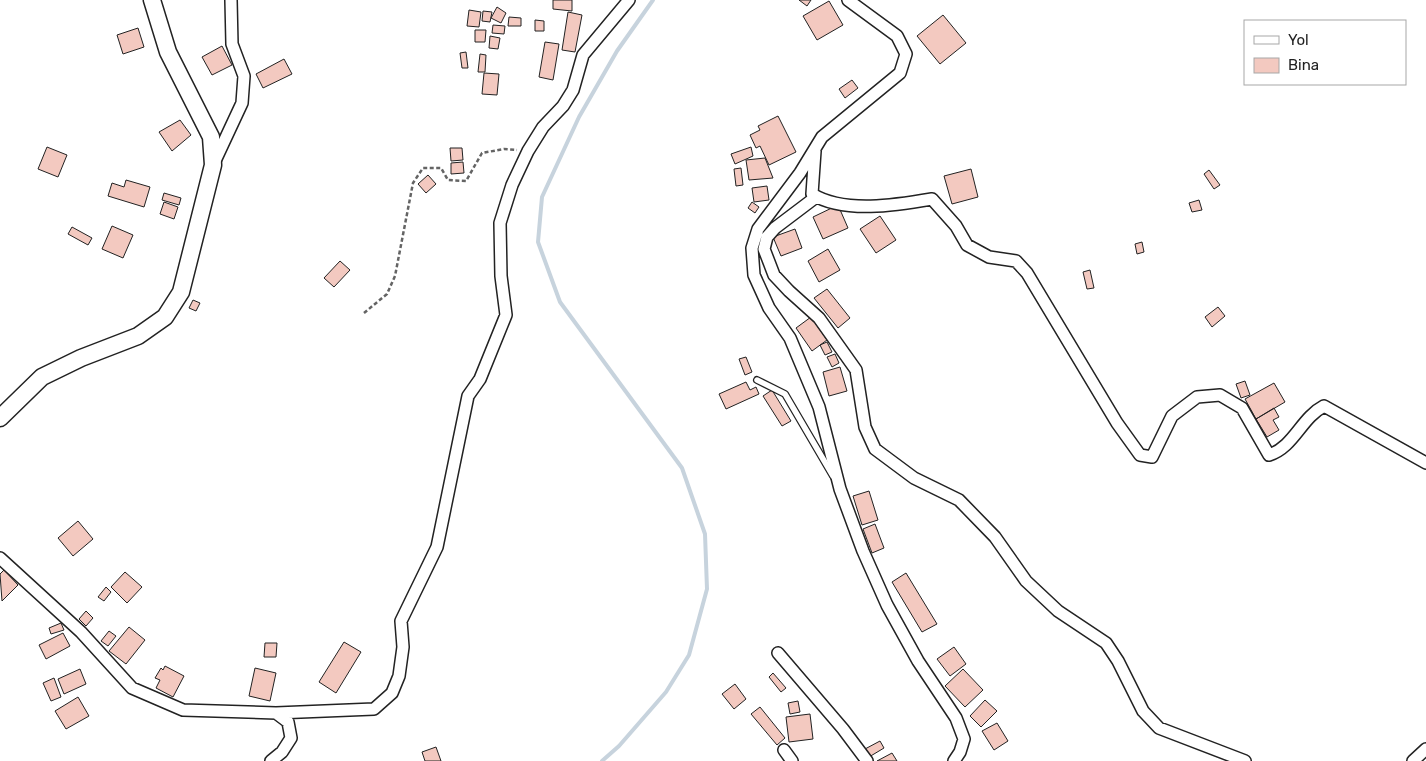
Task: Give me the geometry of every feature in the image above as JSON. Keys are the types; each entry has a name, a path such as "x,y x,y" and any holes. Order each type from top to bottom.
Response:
{"street":[{"path":"152,0 168,52 211,137 213,165"},
{"path":"0,418 42,377 81,358 138,336 165,317 181,292 213,165 242,103 244,76 232,44 231,0"},
{"path":"0,558 81,632 132,688 183,710 276,713 374,709 392,693 399,676 402,656 401,621 437,547 468,396 480,379 506,315 501,276 500,224 512,185 528,151 543,127 563,106 573,90 583,55 629,0"},
{"path":"848,0 897,36 906,54 900,73 822,136 800,173 758,229 752,248 754,275 769,308 790,338 819,407 840,489 863,551 887,605 918,661 956,718 964,738 960,752 954,761"},
{"path":"816,147 812,194 816,197 822,200 877,208 932,199 956,226 968,244 989,257 1016,261 1027,273 1117,423 1140,455 1152,457 1172,416 1197,397 1220,395 1242,408 1269,454 1282,450 1312,413 1324,406 1426,463"},
{"path":"816,197 775,228 767,237 764,249 774,275 819,318 856,370 865,427 875,449 914,478 959,500 995,537 1026,581 1058,611 1106,643 1118,661 1143,711 1159,728 1245,761"},
{"path":"778,653 843,729 867,761"},
{"path":"271,761 282,752 291,738 288,722 276,713"},
{"path":"1412,761 1426,749"},
{"path":"784,750 792,761"}],"lane":[{"path":"757,380 785,394 840,489"}],"path":[{"path":"364,313 387,294 395,276 413,183 423,168 441,168 448,180 466,181 482,153 504,149 528,151"}],"building":[{"path":"553,0 572,0 572,11 553,9"},
{"path":"799,0 811,0 807,6"},
{"path":"829,1 843,25 817,40 803,16"},
{"path":"497,7 506,13 501,23 491,18"},
{"path":"469,10 481,12 479,27 467,26"},
{"path":"483,11 492,12 490,22 482,21"},
{"path":"568,12 582,15 575,52 562,50"},
{"path":"943,15 966,43 940,64 917,36"},
{"path":"509,17 521,18 521,26 508,26"},
{"path":"535,20 544,21 544,31 535,31"},
{"path":"493,25 505,26 504,34 492,33"},
{"path":"138,28 144,47 123,54 117,35"},
{"path":"475,30 486,30 485,42 475,42"},
{"path":"490,36 500,38 498,49 489,48"},
{"path":"545,42 559,44 553,80 539,77"},
{"path":"222,46 232,65 212,75 202,57"},
{"path":"466,52 468,68 462,68 460,53"},
{"path":"480,54 486,55 485,72 478,72"},
{"path":"284,59 292,74 263,88 256,74"},
{"path":"484,73 499,74 497,95 482,94"},
{"path":"852,80 858,88 845,98 839,89"},
{"path":"778,116 796,152 769,165 760,146 756,148 750,135 760,130 758,126"},
{"path":"180,120 191,135 172,151 159,132"},
{"path":"47,147 67,155 58,177 38,169"},
{"path":"751,147 753,156 735,164 731,154"},
{"path":"450,148 462,148 463,160 451,161"},
{"path":"765,158 773,178 749,180 746,160"},
{"path":"463,162 464,173 451,174 451,163"},
{"path":"741,168 743,185 736,186 734,169"},
{"path":"971,169 978,197 952,204 944,176"},
{"path":"1209,170 1220,185 1214,189 1204,174"},
{"path":"428,175 436,184 426,193 418,184"},
{"path":"126,180 150,187 144,207 108,196 112,183 124,187"},
{"path":"767,186 769,200 754,202 752,188"},
{"path":"164,193 181,198 179,205 162,200"},
{"path":"1199,200 1202,210 1192,212 1189,203"},
{"path":"164,202 178,207 174,219 160,214"},
{"path":"752,202 759,207 755,213 748,208"},
{"path":"838,205 848,228 823,239 813,217"},
{"path":"880,216 896,240 876,253 860,229"},
{"path":"112,226 133,235 123,258 102,249"},
{"path":"72,227 92,238 88,245 68,234"},
{"path":"795,229 802,248 781,256 773,237"},
{"path":"1142,242 1144,252 1137,254 1135,244"},
{"path":"828,249 840,270 819,282 808,261"},
{"path":"340,261 350,270 334,287 324,278"},
{"path":"1090,270 1094,288 1087,289 1083,272"},
{"path":"827,289 850,318 838,328 814,298"},
{"path":"193,300 200,303 196,311 189,308"},
{"path":"1218,307 1225,316 1212,327 1205,317"},
{"path":"811,317 827,340 812,351 796,328"},
{"path":"827,342 832,352 825,355 820,345"},
{"path":"835,354 839,363 832,367 827,357"},
{"path":"746,357 752,372 745,375 739,359"},
{"path":"840,367 847,391 829,396 823,372"},
{"path":"1245,381 1250,395 1241,398 1236,384"},
{"path":"746,382 750,390 756,387 759,394 726,409 719,394"},
{"path":"1274,383 1285,402 1256,419 1245,399"},
{"path":"772,390 791,421 782,426 763,396"},
{"path":"1274,408 1279,417 1273,420 1279,430 1267,437 1256,419"},
{"path":"869,491 878,520 862,525 853,496"},
{"path":"78,521 93,539 73,556 58,538"},
{"path":"875,524 884,548 872,553 863,529"},
{"path":"4,570 18,585 2,601 0,574"},
{"path":"125,572 142,587 127,603 111,587"},
{"path":"906,573 937,624 922,632 892,582"},
{"path":"106,587 111,592 104,601 98,597"},
{"path":"86,611 93,618 86,626 79,619"},
{"path":"61,623 64,630 51,634 49,628"},
{"path":"129,627 145,640 126,664 109,651"},
{"path":"109,631 116,636 108,646 101,641"},
{"path":"63,633 70,646 46,659 39,645"},
{"path":"344,642 361,652 336,693 319,682"},
{"path":"265,643 277,643 276,657 264,657"},
{"path":"954,647 966,664 950,676 937,659"},
{"path":"165,666 184,676 173,697 156,688 160,680 155,678 161,668 163,670"},
{"path":"255,668 276,673 270,701 249,696"},
{"path":"80,669 86,684 64,694 58,679"},
{"path":"963,669 983,690 965,707 945,686"},
{"path":"773,673 786,688 781,692 769,677"},
{"path":"54,678 61,697 51,701 43,683"},
{"path":"735,684 746,699 734,709 722,694"},
{"path":"78,697 89,716 66,729 55,711"},
{"path":"985,700 997,711 981,727 970,716"},
{"path":"798,701 800,712 790,714 788,703"},
{"path":"760,707 785,738 777,745 751,714"},
{"path":"810,714 813,739 789,742 786,717"},
{"path":"997,723 1008,741 994,750 982,731"},
{"path":"880,741 884,748 869,757 865,749"},
{"path":"436,747 441,761 425,761 422,752"},
{"path":"892,753 897,761 877,761"}],"waterway":[{"path":"602,761 619,746 666,692 689,655 707,589 705,534 682,468 560,302 538,242 542,197 579,117 617,51 653,0"}]}
